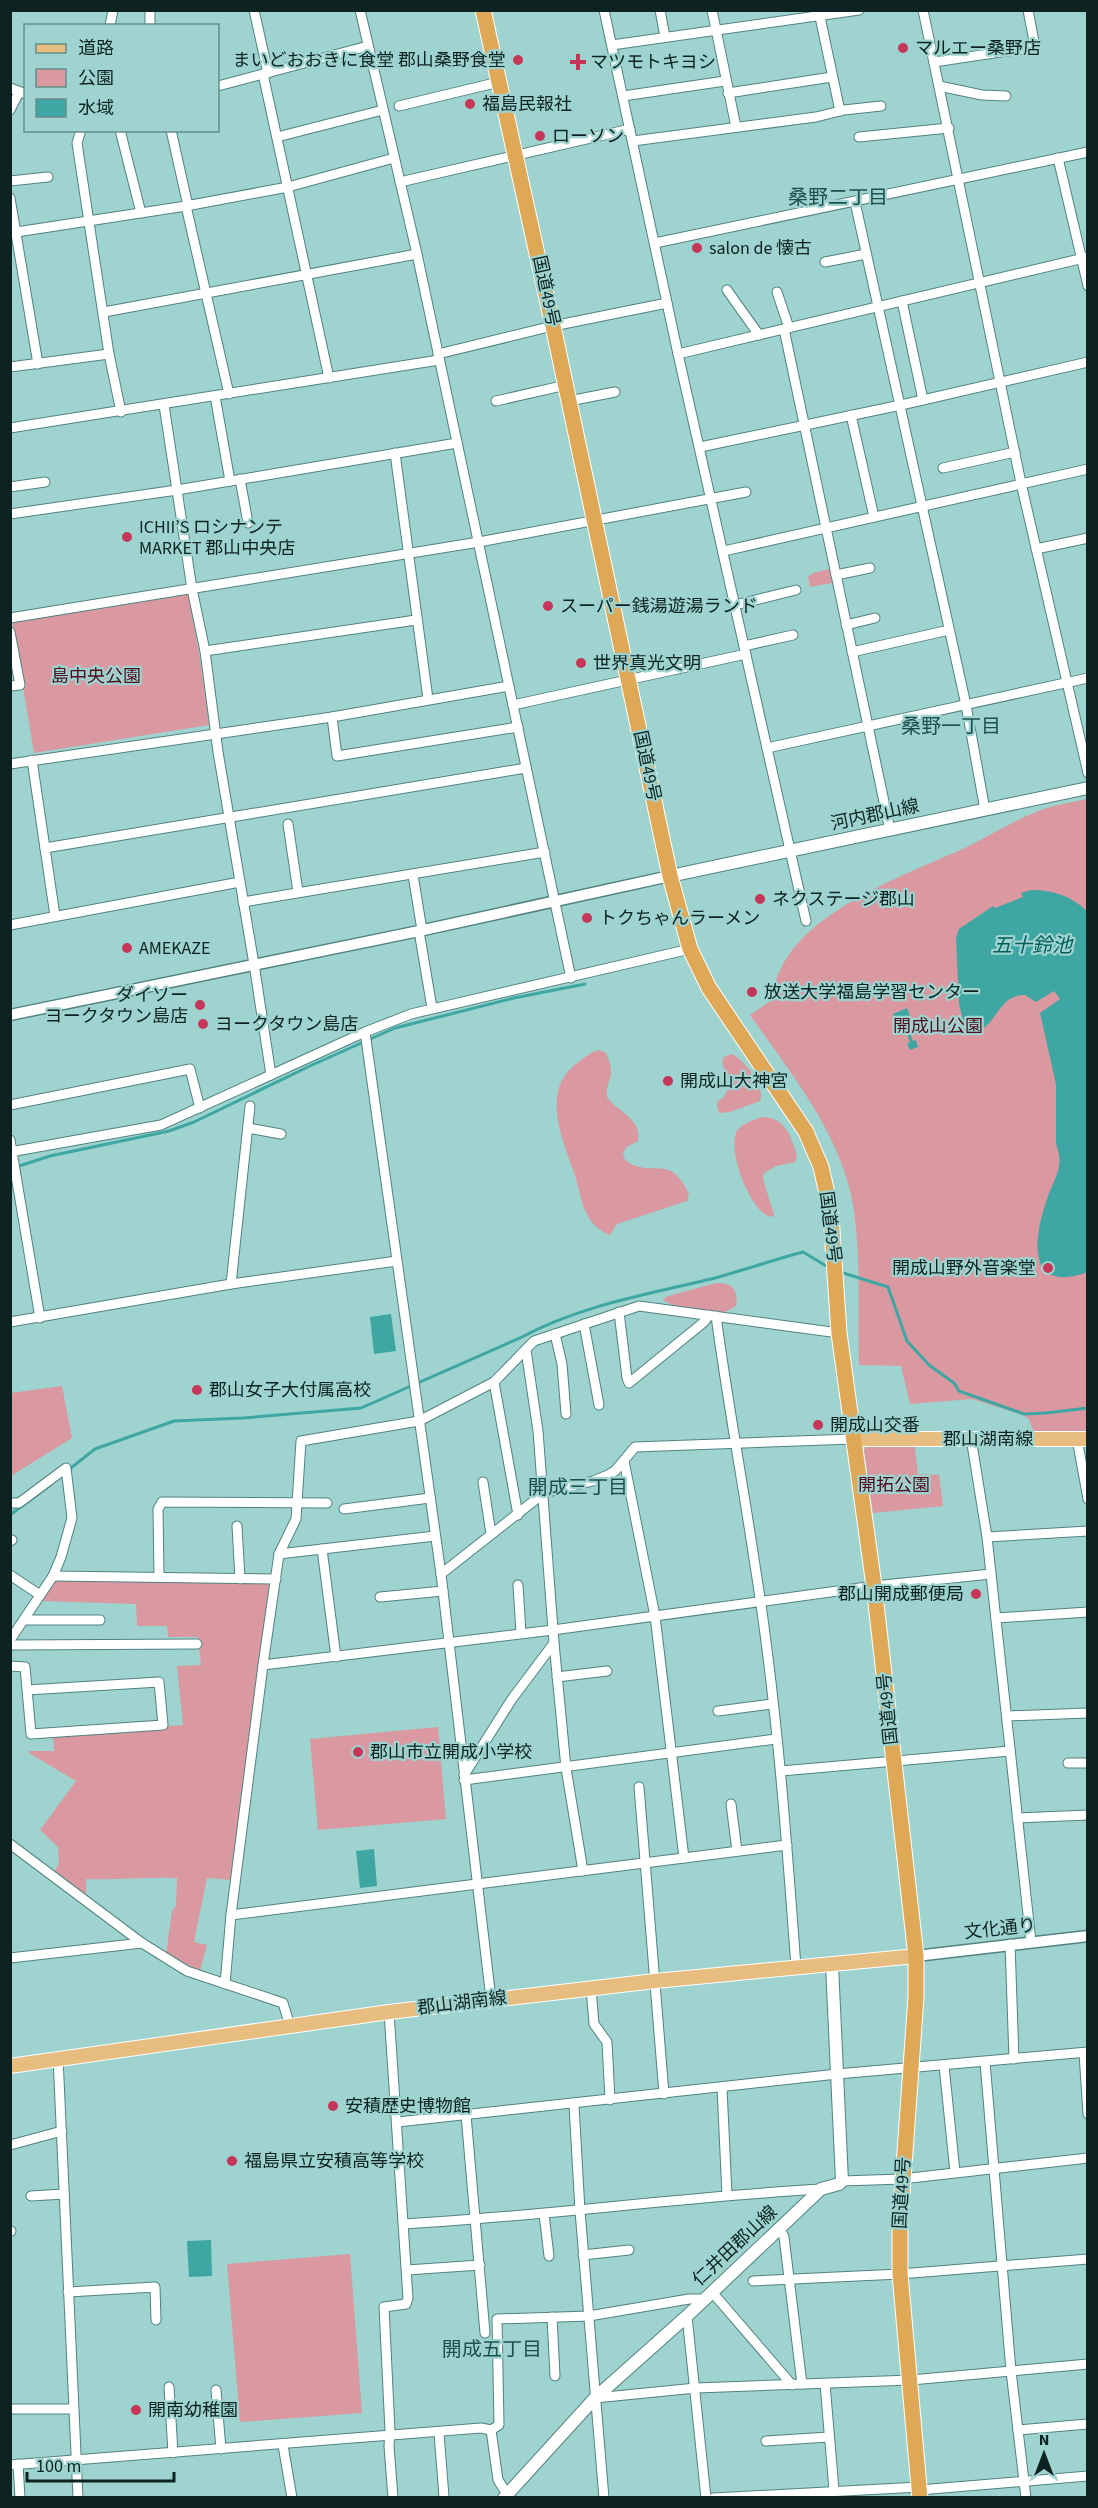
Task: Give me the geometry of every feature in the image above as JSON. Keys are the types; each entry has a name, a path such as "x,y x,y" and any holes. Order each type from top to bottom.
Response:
{"highway":[{"name":"国道49号","path":"483,10 630,679 670,876 690,949 722,1011 806,1132 818,1159 831,1215 839,1333 874,1586 916,1956 916,1997 902,2179 900,2274 919,2492"}],"main road":[{"name":"河内郡山線","path":"670,876 1088,788"},
{"name":"郡山湖南線","path":"853,1439 1082,1439"},
{"name":"郡山湖南線","path":"10,2066 58,2057 492,1999 916,1956"},
{"path":"832,1965 842,2181"},
{"name":"仁井田郡山線","path":"505,2496 595,2398 709,2296 821,2190 842,2181"}],"street":[{"path":"254,10 277,137 329,378"},
{"path":"604,10 678,354 806,921"},
{"path":"660,10 665,37"},
{"path":"712,10 736,127"},
{"path":"612,45 814,14 859,10"},
{"path":"923,10 1021,483 1065,683 1088,773"},
{"path":"934,62 1035,47 1028,10"},
{"path":"362,11 368,46 417,254 571,978"},
{"path":"814,14 840,111"},
{"path":"219,86 368,46"},
{"path":"728,93 831,77"},
{"path":"623,96 725,81"},
{"path":"399,106 499,82"},
{"path":"939,86 982,95 1006,96"},
{"path":"10,110 18,91"},
{"path":"633,141 816,117 840,111 881,106"},
{"path":"277,137 383,110"},
{"path":"859,137 949,128"},
{"path":"400,182 630,129"},
{"path":"80,132 77,143 109,354 121,412"},
{"path":"121,132 141,213"},
{"path":"171,132 229,394"},
{"path":"655,243 1088,152"},
{"path":"13,232 187,206 288,187 394,158"},
{"path":"1058,158 1084,257 1088,286"},
{"path":"10,181 48,177"},
{"path":"10,198 13,232 38,364"},
{"path":"855,202 950,630 985,810"},
{"path":"104,312 417,254"},
{"path":"825,262 866,254"},
{"path":"678,354 1084,257"},
{"path":"727,290 759,335"},
{"path":"777,292 787,328 804,425 890,830"},
{"path":"902,301 923,400"},
{"path":"10,428 329,378 439,357 553,326 667,303"},
{"path":"10,367 109,354"},
{"path":"700,447 901,405 1088,362"},
{"path":"496,401 566,385"},
{"path":"569,401 615,392"},
{"path":"215,396 230,482"},
{"path":"164,405 271,1075"},
{"path":"851,415 874,517"},
{"path":"10,514 230,482 457,443"},
{"path":"943,468 1015,452"},
{"path":"395,453 428,699"},
{"path":"724,551 1088,469"},
{"path":"240,480 248,523"},
{"path":"10,487 45,482"},
{"path":"10,618 479,542 746,492"},
{"path":"1036,549 1088,538"},
{"path":"836,575 870,568"},
{"path":"735,605 796,590"},
{"path":"846,625 875,618"},
{"path":"205,651 416,620"},
{"path":"852,652 950,630"},
{"path":"10,632 20,685 10,686"},
{"path":"513,705 630,679 794,635"},
{"path":"767,748 1088,678"},
{"path":"10,764 332,717 509,686"},
{"path":"332,717 337,756 518,727"},
{"path":"32,760 55,916"},
{"path":"45,848 526,768"},
{"path":"288,824 298,892"},
{"path":"243,902 545,852"},
{"path":"413,875 432,1008"},
{"path":"10,1016 421,931 670,876"},
{"path":"10,925 240,882"},
{"path":"12,1152 161,1125 365,1032 432,1008 690,949"},
{"path":"365,1032 441,1574 476,1885 492,1999"},
{"path":"10,1105 190,1069 200,1108"},
{"path":"231,1284 250,1106"},
{"path":"248,1128 280,1134"},
{"path":"10,1140 39,1318"},
{"path":"10,1322 231,1284 397,1261"},
{"path":"225,1984 231,1915 263,1665 279,1554 296,1519 301,1441 419,1421 494,1382 534,1341 639,1305 839,1333"},
{"path":"619,1312 629,1383 712,1316"},
{"path":"712,1316 755,1561 781,1771 796,1967"},
{"path":"585,1324 599,1406"},
{"path":"555,1334 562,1364 566,1414"},
{"path":"526,1350 544,1493 554,1643 566,1768 583,1871"},
{"path":"494,1382 518,1515"},
{"path":"971,1438 987,1537 1031,1942"},
{"path":"441,1574 544,1493 593,1482 615,1471 635,1448 853,1439"},
{"path":"1082,1439 1088,1499"},
{"path":"624,1461 655,1616 684,1858"},
{"path":"10,1503 19,1503 66,1468 72,1518 53,1576 10,1640"},
{"path":"483,1482 492,1534"},
{"path":"344,1509 430,1498"},
{"path":"159,1577 158,1509 162,1502 298,1501 327,1503"},
{"path":"237,1526 240,1579"},
{"path":"987,1537 1088,1531"},
{"path":"279,1554 435,1536"},
{"path":"239,1553 242,1547 250,1544"},
{"path":"322,1549 336,1657"},
{"path":"263,1665 553,1630 759,1600 991,1574"},
{"path":"10,1575 40,1595"},
{"path":"53,1576 276,1579"},
{"path":"518,1585 521,1633"},
{"path":"380,1597 443,1591"},
{"path":"996,1618 1088,1612"},
{"path":"24,1620 100,1620"},
{"path":"464,1778 512,1699 554,1643"},
{"path":"10,1645 197,1644"},
{"path":"10,1666 25,1667 27,1690 31,1734 163,1725 159,1682 27,1690"},
{"path":"557,1677 607,1671"},
{"path":"718,1711 772,1704"},
{"path":"1007,1716 1088,1713"},
{"path":"464,1778 566,1768 776,1739"},
{"path":"781,1771 1010,1751"},
{"path":"1068,1763 1088,1762"},
{"path":"639,1787 664,2094"},
{"path":"731,1804 737,1851"},
{"path":"1017,1818 1088,1815"},
{"path":"10,1844 142,1943 188,1971 283,2003 290,2026"},
{"path":"231,1915 787,1845"},
{"name":"文化通り","path":"916,1956 1088,1936"},
{"path":"10,1958 142,1943"},
{"path":"1010,1944 1014,2059"},
{"path":"591,1988 594,2024 607,2042 610,2100"},
{"path":"389,2012 407,2270 407,2303 384,2307 393,2498"},
{"path":"398,2122 837,2074 1086,2053 1088,2115"},
{"path":"58,2057 78,2498"},
{"path":"984,2062 1011,2371 1026,2498"},
{"path":"944,2066 954,2172"},
{"path":"722,2088 727,2195"},
{"path":"574,2104 580,2211 604,2498"},
{"path":"466,2115 477,2220 485,2333"},
{"path":"10,2145 62,2131"},
{"path":"842,2181 902,2179 1088,2158"},
{"path":"404,2224 580,2211 727,2195 821,2190"},
{"path":"31,2196 64,2194"},
{"path":"544,2214 549,2256"},
{"path":"780,2229 784,2237 797,2385"},
{"path":"584,2255 628,2250"},
{"path":"753,2281 900,2274 1088,2259"},
{"path":"407,2270 480,2265"},
{"path":"68,2292 155,2287 156,2320"},
{"path":"20,2498 14,2464 220,2450 481,2428 491,2430 499,2425 497,2319 589,2316 709,2296 797,2385"},
{"path":"687,2316 706,2498"},
{"path":"552,2317 555,2376"},
{"path":"474,2334 497,2333"},
{"path":"595,2398 696,2388 911,2380 1088,2364"},
{"path":"825,2384 834,2490"},
{"path":"169,2387 173,2453"},
{"path":"216,2390 220,2450"},
{"path":"10,2409 73,2409"},
{"path":"1018,2430 1088,2424"},
{"path":"491,2430 498,2480 505,2496"},
{"path":"439,2433 444,2497"},
{"path":"766,2441 830,2437"},
{"path":"283,2445 292,2498"},
{"path":"713,2498 812,2494 834,2490 919,2492 1088,2476"}],"green space":[{"path":"829,569 832,583 810,587 808,577 813,573"},
{"name":"島中央公園","path":"188,593 209,725 34,753 12,621"},
{"name":"開成山公園","path":"1087,799 1087,1434 1034,1433 1029,1419 1023,1415 972,1399 910,1404 901,1366 859,1365 858,1249 853,1203 848,1183 819,1116 750,1015 772,1000 780,970 796,945 811,930 846,905 1026,816"},
{"path":"599,1050 606,1053 611,1068 607,1097 633,1121 638,1133 638,1141 627,1147 623,1153 625,1160 644,1168 660,1168 674,1173 682,1181 689,1194 687,1201 617,1224 610,1235 594,1225 585,1210 561,1132 557,1102 559,1088 565,1075 584,1058"},
{"path":"732,1054 753,1074 760,1089 760,1101 730,1112 719,1113 718,1101 723,1098 731,1084 722,1063 724,1057"},
{"path":"761,1117 775,1120 785,1128 797,1155 795,1162 776,1166 764,1173 763,1179 774,1215 771,1217 763,1213 749,1193 742,1180 735,1152 734,1140 739,1128"},
{"path":"716,1283 730,1286 736,1296 736,1306 723,1313 673,1305 664,1301 665,1297"},
{"path":"62,1386 72,1438 11,1476 11,1393"},
{"name":"開拓公園","path":"914,1441 918,1474 939,1475 943,1506 873,1513 864,1451 867,1443"},
{"path":"56,1579 270,1582 272,1586 257,1679 232,1880 207,1878 194,1942 207,1945 200,1971 166,1954 172,1911 176,1906 177,1878 86,1879 86,1895 55,1871 59,1863 58,1847 40,1830 76,1781 29,1753 29,1751 54,1751 53,1736 167,1729 167,1726 183,1725 177,1666 201,1665 198,1637 168,1637 167,1626 137,1626 136,1604 42,1601"},
{"path":"438,1727 446,1819 318,1830 310,1739"},
{"path":"350,2254 362,2413 240,2422 227,2264"}],"water":[{"name":"五十鈴池","path":"1031,890 1062,895 1075,901 1087,911 1088,1272 1068,1277 1054,1276 1044,1270 1039,1260 1037,1247 1038,1232 1047,1198 1058,1171 1059,1160 1056,1144 1056,1084 1040,1013 1060,999 1054,991 1036,1002 1025,995 1016,996 1003,1005 988,1024 974,1033 965,1028 959,1004 956,938 959,929 993,906 995,908 1023,897 1021,893"},
{"path":"907,1008 910,1016 904,1019 918,1047 910,1050 907,1044 910,1042 901,1020 896,1021 893,1014"},
{"path":"391,1314 396,1351 374,1354 370,1317"},
{"path":"374,1849 377,1886 360,1888 356,1851"},
{"path":"211,2240 212,2276 189,2277 187,2241"}],"waterway":[{"path":"16,1167 50,1156 169,1131 194,1122 395,1028 514,998 585,984"},
{"path":"67,1471 95,1449 174,1421 361,1408 545,1326 592,1308 715,1278 803,1252 828,1267"},
{"path":"840,1272 888,1287 907,1341 929,1365 954,1383 959,1391 1024,1414 1088,1408"},
{"path":"10,1515 49,1486"}],"place":[{"name":"マルエー桑野店","path":"903,48"},
{"name":"まいどおおきに食堂 郡山桑野食堂","path":"518,60"},
{"name":"マツモトキヨシ","path":"578,62"},
{"name":"福島民報社","path":"470,104"},
{"name":"ローソン","path":"540,136"},
{"name":"salon de 懐古","path":"697,248"},
{"name":"ICHII’S ロシナンテ MARKET 郡山中央店","path":"127,537"},
{"name":"スーパー銭湯遊湯ランド","path":"548,606"},
{"name":"世界真光文明","path":"581,663"},
{"name":"ネクステージ郡山","path":"760,899"},
{"name":"トクちゃんラーメン","path":"587,918"},
{"name":"AMEKAZE","path":"127,948"},
{"name":"放送大学福島学習センター","path":"752,992"},
{"name":"ダイソー ヨークタウン島店","path":"200,1005"},
{"name":"ヨークタウン島店","path":"203,1024"},
{"name":"開成山大神宮","path":"668,1081"},
{"name":"開成山野外音楽堂","path":"1048,1268"},
{"name":"郡山女子大付属高校","path":"197,1390"},
{"name":"開成山交番","path":"818,1425"},
{"name":"郡山開成郵便局","path":"976,1594"},
{"name":"郡山市立開成小学校","path":"358,1752"},
{"name":"安積歴史博物館","path":"333,2106"},
{"name":"福島県立安積高等学校","path":"232,2161"},
{"name":"開南幼稚園","path":"136,2410"}],"district":[{"name":"桑野二丁目","path":"838,198"},
{"name":"桑野一丁目","path":"951,727"},
{"name":"開成三丁目","path":"578,1488"},
{"name":"開成五丁目","path":"492,2350"}]}
